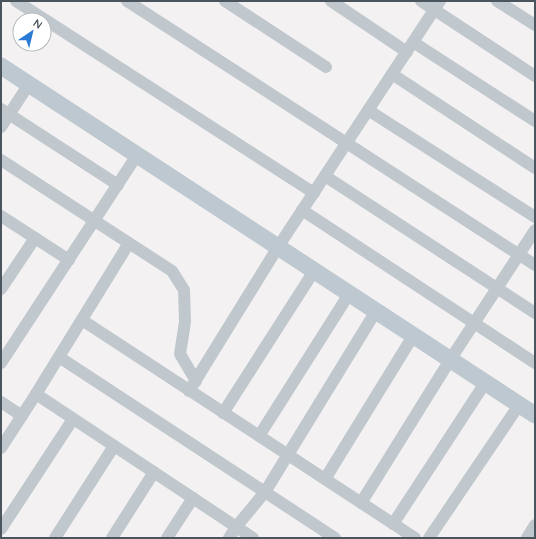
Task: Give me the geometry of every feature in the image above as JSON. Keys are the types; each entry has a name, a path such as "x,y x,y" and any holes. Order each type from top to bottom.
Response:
{"street":[{"path":"16,1 314,193"},
{"path":"127,1 535,265"},
{"path":"225,1 326,67"},
{"path":"331,1 535,121"},
{"path":"421,1 437,6 535,76"},
{"path":"497,1 535,25"},
{"path":"193,386 278,247 437,6"},
{"path":"1,66 535,416"},
{"path":"392,74 535,168"},
{"path":"1,127 5,111 29,84"},
{"path":"368,110 535,218"},
{"path":"5,111 118,185"},
{"path":"1,363 137,155"},
{"path":"1,160 172,271 184,290 185,322 180,354 193,386"},
{"path":"325,176 535,314"},
{"path":"302,210 535,363"},
{"path":"1,216 69,260"},
{"path":"361,503 450,360 535,230"},
{"path":"1,289 35,238"},
{"path":"1,448 129,243"},
{"path":"223,413 314,271"},
{"path":"259,436 349,294"},
{"path":"229,538 236,527 265,492 376,311"},
{"path":"82,320 193,386 223,413 393,524 407,536"},
{"path":"324,479 413,336"},
{"path":"59,357 335,538"},
{"path":"393,524 485,383"},
{"path":"36,394 253,538"},
{"path":"1,402 22,416"},
{"path":"429,538 519,405"},
{"path":"1,529 73,419"},
{"path":"55,538 114,446"},
{"path":"112,538 154,472"},
{"path":"167,538 193,498"},
{"path":"527,538 535,526"}]}
